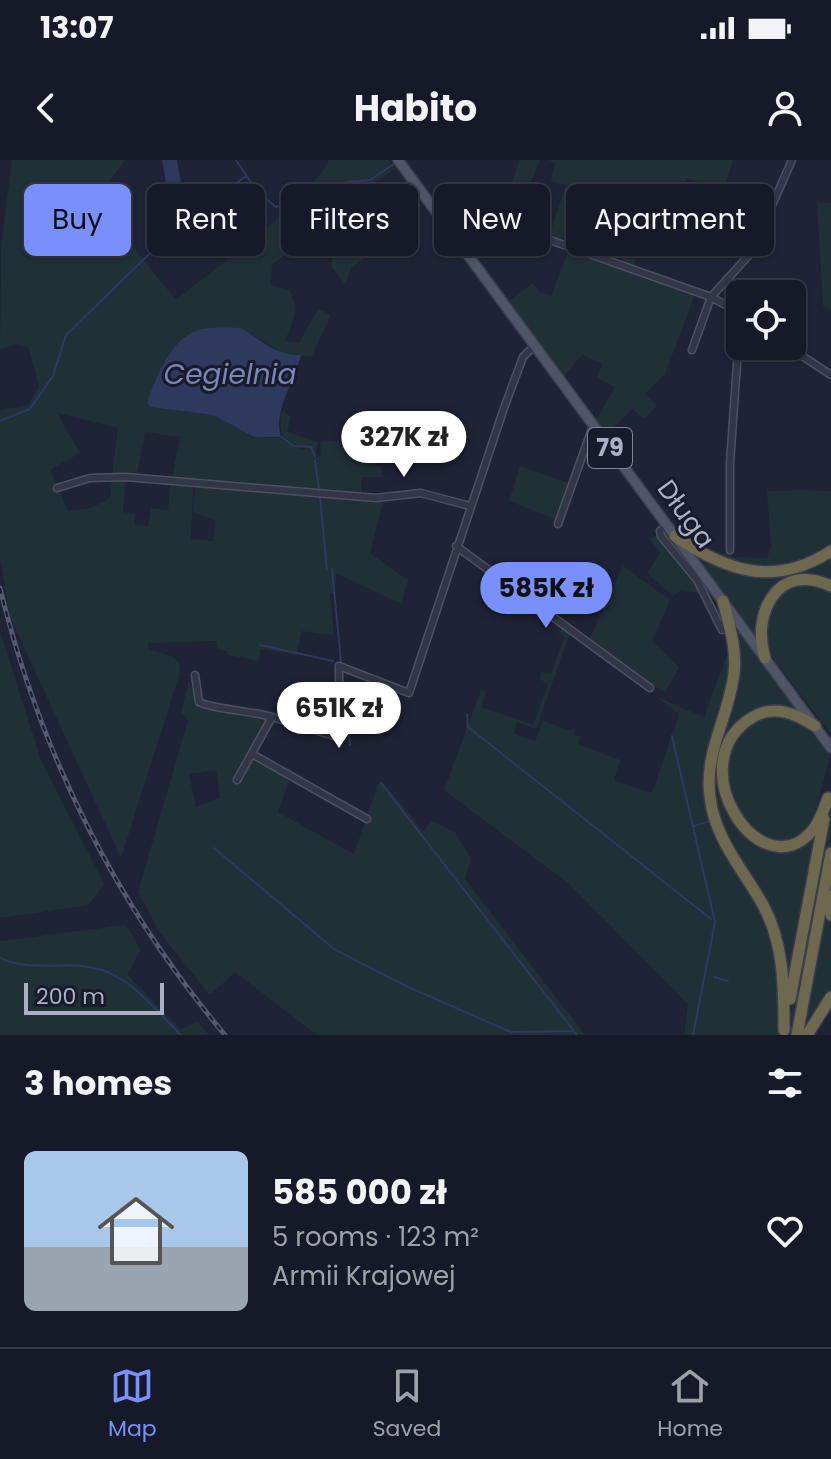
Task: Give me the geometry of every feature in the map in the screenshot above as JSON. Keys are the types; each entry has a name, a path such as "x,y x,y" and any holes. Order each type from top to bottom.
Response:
{"highway":[{"path":"675,536 717,562 751,571 789,569 831,551"},
{"path":"765,658 759,626 770,598 783,588 800,582 820,582 831,586"},
{"path":"723,601 735,662 729,696 711,751 710,801 724,843 763,905 774,930 783,973 784,1032"},
{"path":"815,726 797,715 778,711 748,720 735,733 727,751 722,772 724,791 730,808 743,826 761,840 778,845 798,842 810,834 828,798"},
{"path":"784,1032 831,784"},
{"path":"797,1035 831,853"},
{"path":"827,874 831,915"},
{"path":"807,1035 831,997"}],"main road":[{"name":"Długa","path":"400,162 434,211"},
{"name":"Długa","path":"467,256 828,744"}],"street":[{"path":"692,350 711,297 751,253 792,160"},
{"path":"550,240 711,297 726,305"},
{"path":"195,675 199,702 203,705 236,707 334,736 339,734 339,666 409,693 520,363 534,346"},
{"path":"806,359 831,375"},
{"path":"730,550 730,463 737,360"},
{"path":"558,524 593,426"},
{"path":"57,488 90,478 126,477 376,498 421,493 470,506"},
{"path":"666,525 660,531 661,536 697,580 722,630"},
{"path":"456,546 650,688"},
{"path":"237,780 272,717"},
{"path":"252,754 367,819"}],"shaded area":[{"path":"12,160 125,160 107,184 24,184 24,256 131,256 131,244 176,300 232,256 265,256 265,229 281,215 283,256 272,264 271,285 289,290 293,297 294,316 285,341 299,343 318,309 331,315 312,356 286,355 241,328 195,331 150,407 213,415 254,437 278,438 302,450 312,447 296,445 285,439 280,427 282,410 291,417 287,432 317,442 316,458 321,454 320,442 364,439 365,459 381,467 382,477 361,477 361,494 384,499 370,553 408,580 401,604 336,573 335,593 330,593 334,635 302,631 296,655 261,649 259,661 217,650 216,641 148,643 149,649 174,657 180,664 179,676 121,858 10,617 0,558 0,410 28,405 39,387 29,348 17,345 0,349 1,248","holes":["57,413 118,428 112,475 137,475 145,432 180,437 172,477 239,485 196,483 193,512 215,521 213,541 191,539 193,485 171,482 168,510 151,508 148,526 135,525 135,514 123,512 126,478 112,478 110,498 91,508 68,511 50,470 80,453"]},
{"path":"329,160 388,160 395,169 376,182 312,184"},
{"path":"519,160 540,160 530,184 512,184"},
{"path":"547,160 733,160 725,184 698,184 686,178 684,184 566,185 551,181 555,162"},
{"path":"566,185 566,229 562,240 550,236"},
{"path":"817,202 831,203 831,310 823,306"},
{"path":"333,256 368,256 352,267 345,284 331,266"},
{"path":"567,256 586,256 695,294 665,374 646,393 657,406 644,419 633,409 607,433 618,451 586,408 597,418 615,387 597,378 602,364 582,355 565,375 568,383 509,301 533,283 540,292 551,295"},
{"path":"623,256 636,256 633,265 622,260"},
{"path":"520,466 569,483 557,520 509,501"},
{"path":"767,491 831,491 831,548 801,563 752,568 698,547 700,544 723,554 729,551 732,557 767,558 771,546"},
{"path":"665,533 672,543 671,551 698,585 698,593 681,590 673,596 647,573 660,553 649,538"},
{"path":"694,552 761,574 831,554 831,582 804,581 779,591 761,610 756,623 756,637"},
{"path":"623,566 670,600 652,641 679,667 665,693 589,640"},
{"path":"806,584 831,590 831,734 776,663 768,648 764,618 782,593"},
{"path":"730,618 802,714 789,709 735,728 723,789 731,810 780,848 815,833 787,983 784,960 715,816 712,765 733,693"},
{"path":"563,627 570,633 536,729 517,722 514,734 535,741 543,721 572,731 574,728 575,735 581,737 578,744 620,760 614,780 652,793 679,714 657,697 704,717 727,655 733,661 708,805 775,943 780,1019 778,1035 684,1035 688,1004 568,883 444,790 481,690 486,692 481,707 533,725 548,685 540,679 541,672 551,674 564,637 559,633"},
{"path":"0,631 41,760 104,884 89,905 0,918"},
{"path":"189,680 196,703 269,718 250,754 290,778 278,812 354,854 378,784 383,782 423,831 432,821 455,832 471,858 465,879 585,1035 317,1035 235,972 210,995 160,933 138,892 188,720 181,712","holes":["216,770 220,798 196,807 189,774"]},
{"path":"769,714 789,717 805,726 830,756 812,826 794,839 782,841 764,837 741,818 731,803 726,783 727,762 734,741 746,726"},
{"path":"831,802 831,839 795,1035 787,1035"},
{"path":"826,908 831,921 831,994 804,1032"},
{"path":"126,925 141,950 127,974 180,1029 198,1022 209,1035 0,1035 0,941"}],"water":[{"path":"162,160 177,160 181,184 166,184"},
{"name":"Cegielnia","path":"241,328 276,350 301,355 282,406 281,437 254,437 213,415 150,407 147,402 165,361 187,335 201,329"}],"waterway":[{"path":"236,160 258,193 276,207 347,182 370,180 397,162"},
{"path":"0,421 30,409 53,376 66,335 180,224 246,176"},
{"path":"281,437 294,446 311,447 315,456"},
{"path":"315,460 319,490"},
{"path":"320,497 327,570"},
{"path":"332,569 341,662"},
{"path":"260,645 333,661"},
{"path":"342,672 350,745"},
{"path":"467,714 468,727 711,919"},
{"path":"672,736 715,922 693,1035"},
{"path":"381,783 577,1035"},
{"path":"694,826 710,821"},
{"path":"214,848 334,949 408,987 511,1032 574,1031"},
{"path":"0,958 24,965 87,967 111,973 143,997 181,1035"},
{"path":"714,977 728,981"}],"railway":[{"path":"0,588 37,709 87,825 149,934 225,1035"}]}
